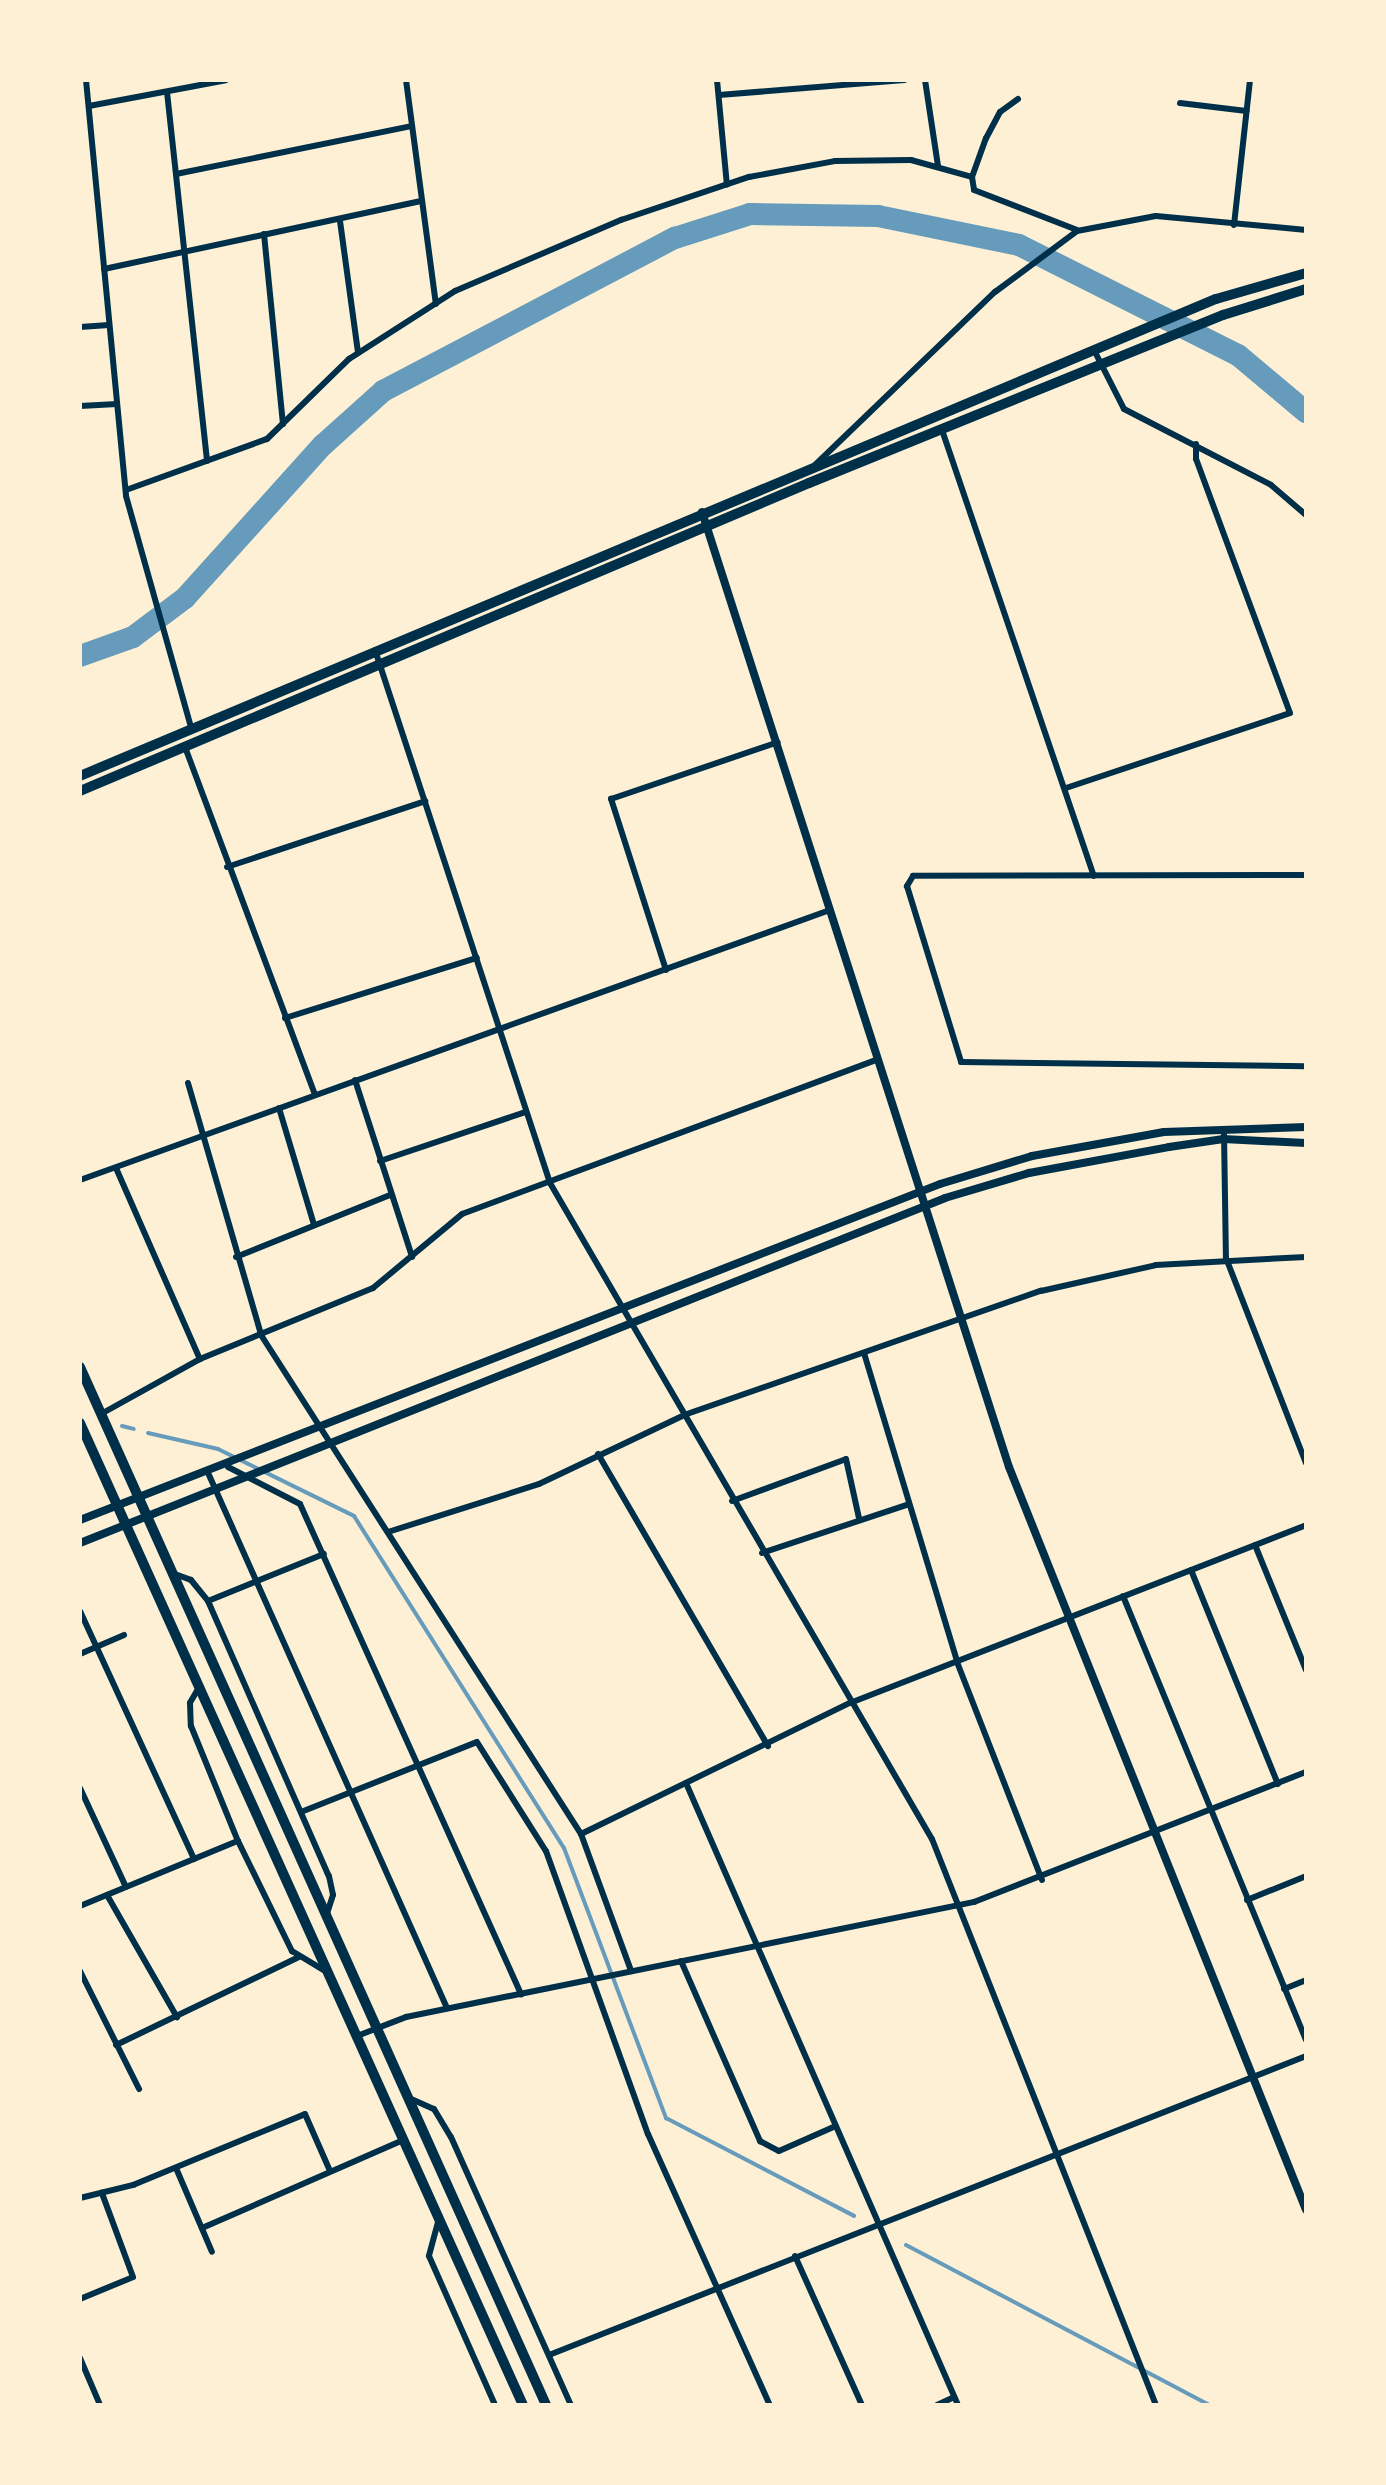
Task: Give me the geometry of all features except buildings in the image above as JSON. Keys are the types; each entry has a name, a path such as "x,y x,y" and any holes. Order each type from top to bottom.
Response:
{"main road":[{"path":"80,776 1139,330 1216,299 1306,274"},
{"path":"80,790 1143,347 1223,315 1306,289"},
{"path":"80,1367 546,2405"},
{"path":"80,1423 86,1447 115,1503 522,2405"}],"street":[{"path":"86,80 126,490 153,606 191,728"},
{"path":"88,106 226,80"},
{"path":"406,80 436,304"},
{"path":"717,80 727,185"},
{"path":"719,96 904,80"},
{"path":"925,80 938,166"},
{"path":"1234,224 1250,80"},
{"path":"166,92 207,461"},
{"path":"1018,99 1000,112 972,177 974,190 1068,222 1077,231"},
{"path":"1180,102 1247,111"},
{"path":"176,174 411,126"},
{"path":"126,490 267,439 358,353 436,304 620,220 727,185 835,162 911,160 972,177"},
{"path":"104,269 420,201"},
{"path":"813,467 995,292 1077,231 1156,216 1306,230"},
{"path":"340,221 358,353"},
{"path":"264,234 283,424"},
{"path":"80,328 110,325"},
{"path":"1094,350 1124,409 1271,486 1306,515"},
{"path":"80,406 117,404"},
{"path":"942,430 1094,876"},
{"path":"1066,788 1290,714 1196,459 1196,444"},
{"path":"702,512 958,1318 1068,1618 1306,2210"},
{"path":"374,649 550,1183 732,1502 932,1839 1156,2405"},
{"path":"666,970 610,800 778,742"},
{"path":"185,747 315,1095"},
{"path":"227,867 425,800"},
{"path":"1306,875 913,876 907,886 961,1062 1306,1066"},
{"path":"80,1180 830,910"},
{"path":"285,1018 477,958"},
{"path":"100,1414 200,1359 373,1288 454,1218 876,1060"},
{"path":"355,1080 412,1257"},
{"path":"188,1083 261,1335 581,1834 631,1971"},
{"path":"278,1108 314,1226"},
{"path":"380,1162 526,1112"},
{"path":"1224,1127 1226,1258 1306,1463"},
{"path":"80,1520 135,1495 209,1475 621,1308 918,1194 1032,1156 1224,1127 1306,1127"},
{"path":"80,1543 924,1208 1029,1173 1223,1139 1306,1143"},
{"path":"115,1168 200,1359"},
{"path":"236,1257 390,1195"},
{"path":"388,1532 539,1484 684,1415 958,1318 1094,1278 1226,1258 1306,1257"},
{"path":"864,1354 957,1662 1042,1880"},
{"path":"598,1454 768,1746"},
{"path":"732,1502 846,1458 859,1518"},
{"path":"230,1466 252,1474 300,1504 521,1994"},
{"path":"209,1475 447,2008"},
{"path":"762,1552 909,1504"},
{"path":"581,1834 850,1703 1306,1525"},
{"path":"1255,1545 1306,1670"},
{"path":"208,1601 324,1554"},
{"path":"1191,1570 1278,1784"},
{"path":"170,1573 191,1580 208,1601 302,1812 333,1895 326,1917"},
{"path":"1124,1596 1306,2040"},
{"path":"80,1611 194,1859"},
{"path":"80,1654 124,1636"},
{"path":"198,1688 190,1703 191,1726 238,1841 299,1957 326,1970"},
{"path":"302,1812 477,1742 546,1851 648,2134 770,2405"},
{"path":"356,2037 447,2008 956,1906 1042,1880 1306,1772"},
{"path":"686,1783 956,2401 938,2405"},
{"path":"80,1788 126,1887"},
{"path":"80,1906 238,1841"},
{"path":"1247,1900 1306,1876"},
{"path":"107,1895 178,2017"},
{"path":"116,2045 299,1957"},
{"path":"682,1962 760,2141 779,2151 836,2126"},
{"path":"80,1971 138,2089"},
{"path":"1284,1989 1306,1980"},
{"path":"549,2355 1054,2152 1306,2056"},
{"path":"408,2098 434,2108 451,2137 571,2405"},
{"path":"80,2198 176,2168 304,2114 330,2171"},
{"path":"202,2228 402,2140"},
{"path":"176,2168 212,2252"},
{"path":"80,2299 134,2277 102,2193"},
{"path":"439,2220 429,2256 495,2405"},
{"path":"796,2256 862,2405"},
{"path":"80,2358 84,2378 100,2405"}],"waterway":[{"path":"80,656 133,637 185,598 323,445 383,391 675,238 750,214 878,216 1019,245 1238,355 1306,412"},
{"path":"122,1426 134,1429"},
{"path":"148,1433 218,1449 354,1516 564,1848 666,2118 854,2216"},
{"path":"906,2245 1210,2405"}]}
